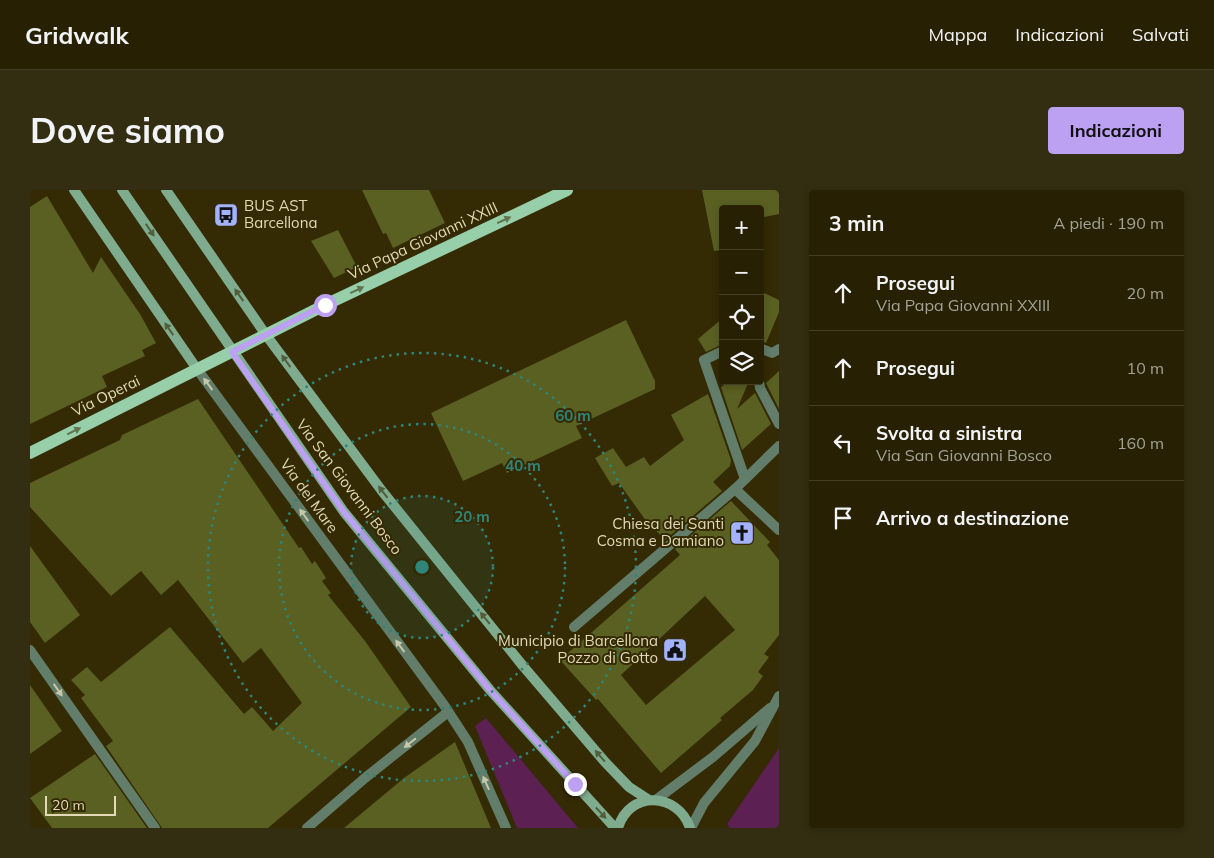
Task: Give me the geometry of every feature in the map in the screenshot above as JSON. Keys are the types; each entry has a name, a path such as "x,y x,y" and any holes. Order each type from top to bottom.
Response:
{"main road":[{"name":"Via Papa Giovanni XXIII","path":"232,352 567,190"},
{"name":"Via Operai","path":"30,453 232,352"}],"street":[{"name":"Via del Mare","path":"74,190 197,369 448,712 468,742 506,828"},
{"name":"Via San Giovanni Bosco","path":"122,190 344,512 490,690 616,828"},
{"name":"Via San Giovanni Bosco","path":"166,190 266,335 382,491 523,666 605,762 629,787 653,800 679,809 691,828"},
{"path":"764,350 772,353 779,349"},
{"path":"719,353 704,360 746,479"},
{"path":"760,385 779,424"},
{"path":"574,627 736,489 779,446"},
{"path":"736,489 779,530"},
{"path":"30,650 155,828"},
{"path":"616,828 628,810 653,800 713,757 777,700"},
{"path":"691,828 704,804 755,741 777,700"},
{"path":"307,828 365,778 448,712"}],"shaded area":[{"path":"486,718 578,828 517,828 475,726"},
{"path":"779,748 779,828 730,828 727,824"}],"building":[{"path":"362,190 429,190 445,223 393,248 386,233 383,234"},
{"path":"702,190 779,190 779,214 764,217 764,205 719,205 719,250 714,251"},
{"path":"47,196 93,273 101,257 140,314 156,343 142,350 145,356 102,376 107,387 30,424 30,207"},
{"path":"338,230 357,267 334,278 311,241"},
{"path":"764,293 779,300 779,312 766,343 764,342"},
{"path":"626,320 655,381 655,389 576,426 582,438 507,473 502,463 463,481 431,413"},
{"path":"719,321 719,346 706,352 698,339"},
{"path":"779,371 779,409 766,383"},
{"path":"724,385 747,385 737,409 755,393 771,424 742,450 721,387"},
{"path":"708,394 731,460 730,466 713,482 722,491 665,540 644,518 619,483 612,486 595,458 613,448 626,467 644,457 650,466 684,440 671,415"},
{"path":"198,399 299,548 301,547 312,564 315,561 326,578 322,581 331,593 328,595 365,641 411,707 268,828 162,828 106,746 113,741 81,698 85,695 71,680 87,667 101,682 170,627 244,714 252,707 273,731 302,703 261,648 243,663 178,580 161,595 141,571 111,596 30,507 30,483 120,440 122,435"},
{"path":"731,501 770,542 767,545 779,560 779,635 764,654 769,657 758,672 763,676 753,690 720,718 722,720 661,773 598,699 596,700 560,660 680,555 675,549","holes":["705,596 735,630 646,705 621,675"]},
{"path":"30,546 80,615 45,643 30,622"},
{"path":"30,685 62,731 30,754"},
{"path":"455,742 491,828 344,828 404,778"},
{"path":"95,754 147,828 52,828 30,798"}],"place":[{"name":"BUS AST Barcellona","path":"226,215"},
{"name":"Chiesa dei Santi Cosma e Damiano","path":"742,533"},
{"name":"Municipio di Barcellona Pozzo di Gotto","path":"675,650"}],"route":[{"path":"325,305 232,352 344,512 490,690 575,784"}]}
